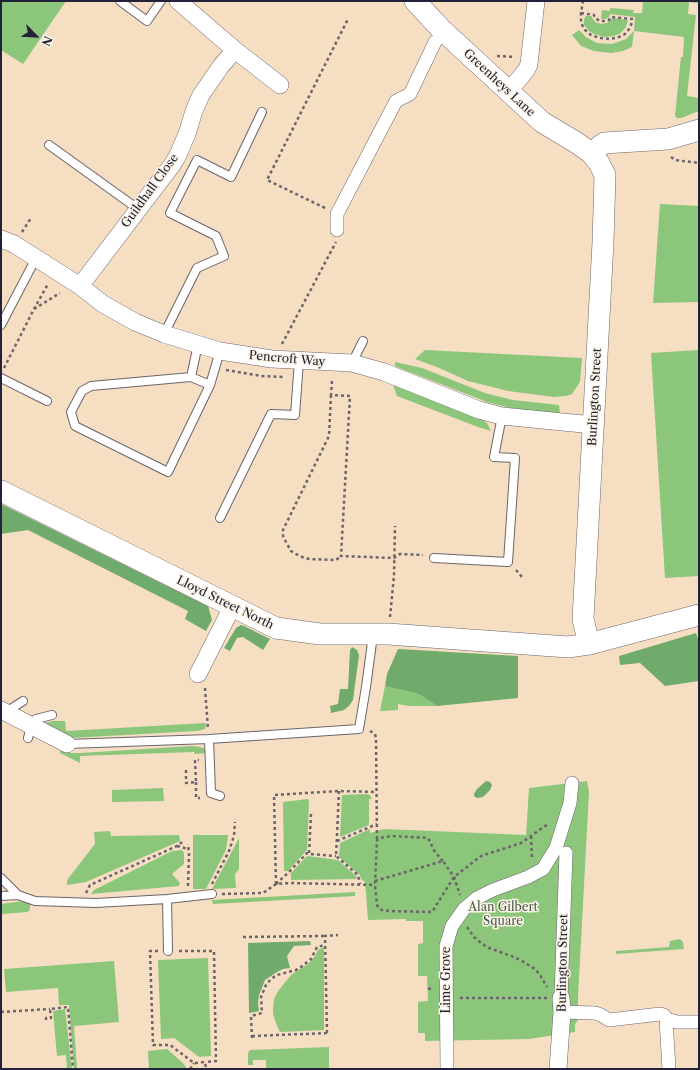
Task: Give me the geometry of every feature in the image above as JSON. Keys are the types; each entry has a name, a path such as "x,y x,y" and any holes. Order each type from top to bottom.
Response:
{"street":[{"path":"178,1 280,86"},
{"name":"Greenheys Lane","path":"415,1 440,29 542,122 578,143 591,153"},
{"path":"508,91 527,69 529,64 536,1"},
{"path":"337,230 337,214 396,101 410,94 435,42"},
{"name":"Guildhall Close","path":"80,286 174,161 187,134 194,112 202,95 221,66 235,50"},
{"path":"591,153 604,143 668,139 699,130"},
{"name":"Burlington Street","path":"589,644 584,619 605,184 603,169 591,153"},
{"name":"Pencroft Way","path":"1,239 14,244 80,286 104,304 135,322 164,334 220,351 272,359 352,364 384,372 479,410 502,416 593,425"},
{"name":"Lloyd Street North","path":"1,491 276,628 320,634 373,634 568,647 589,644 699,615"},
{"path":"198,674 232,607"},
{"path":"3,711 30,732 67,744"},
{"name":"Lime Grove","path":"447,1069 446,946 452,926 462,911 476,898 543,869 556,848 570,803 572,783"},
{"name":"Burlington Street","path":"558,1069 566,855 570,803"},
{"path":"561,1005 595,1013 609,1020 660,1014 664,1015 666,1019 669,1069"},
{"path":"666,1019 677,1022 699,1022"}],"lane":[{"path":"120,1 147,21 161,1"},
{"path":"164,334 197,268 224,256 216,236 170,213 197,160 231,177 262,112"},
{"path":"49,145 138,210"},
{"path":"1,325 36,258"},
{"path":"352,364 363,341"},
{"path":"191,376 198,344"},
{"path":"210,385 191,376 91,386 82,391 71,412 75,426 168,472 210,385 220,351"},
{"path":"220,518 271,414 295,415 299,361"},
{"path":"1,378 48,401"},
{"path":"434,558 508,562 515,458 494,457 502,416"},
{"path":"67,744 209,739 359,729 373,634"},
{"path":"3,711 23,701"},
{"path":"30,732 36,719 52,714"},
{"path":"209,739 211,793 220,796"},
{"path":"1,878 18,895"},
{"path":"1,896 18,895 35,901 96,904 167,900 210,894"},
{"path":"167,900 168,951"}],"path":[{"path":"581,13 594,15 595,18 600,21 609,20 611,16 632,19 632,22 630,28 625,34 619,37 610,39 591,35 580,23 581,13 583,1"},
{"path":"337,214 267,180 348,19"},
{"path":"496,56 519,58"},
{"path":"670,156 674,160 699,163"},
{"path":"280,348 336,243 337,230"},
{"path":"1,374 49,283"},
{"path":"34,309 60,293"},
{"path":"225,370 262,376 290,377"},
{"path":"332,381 329,436 283,530 283,536 287,544 291,551 309,559 336,560 342,556 394,558 400,554 424,555"},
{"path":"331,395 350,396 342,556"},
{"path":"390,620 395,526"},
{"path":"198,674 204,685 209,739"},
{"path":"359,729 372,732 375,734 376,738 377,840 375,883 377,905 382,910 432,912 454,877 481,856 521,843 551,822"},
{"path":"199,768 199,760 195,760 196,798 200,798 200,801"},
{"path":"186,770 186,782 196,782"},
{"path":"200,775 200,790"},
{"path":"276,884 274,795 340,791 376,792"},
{"path":"336,856 340,791"},
{"path":"309,854 311,814"},
{"path":"235,822 234,836 229,851 210,894 263,893 276,884 307,853 336,856 358,875 360,884"},
{"path":"337,841 377,824"},
{"path":"377,840 392,836 428,838 435,852 454,877 468,930 481,944 514,957 535,969 561,1005"},
{"path":"531,836 532,875"},
{"path":"81,903 90,885 177,846 182,842"},
{"path":"187,897 188,844"},
{"path":"177,846 188,849"},
{"path":"276,884 375,883 443,861"},
{"path":"243,937 338,935"},
{"path":"325,936 328,1033 252,1037 251,1016 262,1013 261,997 266,984 277,974 296,970 301,967 311,959 317,947 325,945"},
{"path":"168,951 214,951 216,1062 194,1063 170,1045 153,1045 150,952 168,951"},
{"path":"447,998 561,1005"},
{"path":"1,1012 68,1007 73,1069"},
{"path":"46,1020 46,1018 51,1018 50,1009"},
{"path":"205,1062 206,1069"},
{"path":"190,1069 194,1063"}],"green space":[{"path":"1,1 66,1 23,64 1,50"},
{"path":"643,1 698,1 697,3 689,2 688,14 696,15 687,96 699,98 699,111 681,118 677,118 675,116 681,57 683,57 684,37 634,31 635,17 610,14 606,19 601,19 602,10 610,11 610,8 634,10 633,13 642,13"},
{"path":"586,16 591,16 595,22 601,24 607,23 613,18 628,20 626,27 621,33 614,36 604,37 589,31 584,25 584,19"},
{"path":"579,30 586,37 597,43 612,44 626,39 634,31 632,47 623,51 611,53 594,51 581,46 572,35"},
{"path":"660,204 699,206 699,302 653,303"},
{"path":"425,350 582,358 580,382 572,394 566,396 554,397 508,391 468,381 415,359"},
{"path":"699,350 699,576 665,578 651,353"},
{"path":"395,362 422,368 485,393 513,400 559,405 560,414 511,408 487,402 397,367 395,366"},
{"path":"393,385 482,420 487,423 491,431 397,396"},
{"path":"1,504 208,606 212,620 206,631 185,619 188,611 28,530 1,534"},
{"path":"241,625 270,639 263,650 243,637 237,638 230,651 224,648 236,628"},
{"path":"696,633 699,641 699,681 665,686 640,663 620,665 619,656"},
{"path":"352,647 357,650 359,655 353,700 344,710 331,713 330,706 338,704 340,689 348,689 350,650"},
{"path":"398,649 518,656 518,698 437,706 419,694 385,686 387,674"},
{"path":"385,686 419,694 437,706 409,706 398,704 398,710 380,711"},
{"path":"53,721 65,721 66,731 205,723 206,726 205,729 197,731 71,738 41,724"},
{"path":"192,746 205,749 205,753 195,754 194,752 80,756 80,763 60,753 62,750 71,753 80,753"},
{"path":"486,781 490,782 492,785 490,790 483,797 477,798 474,794"},
{"name":"Alan Gilbert Square","path":"587,781 589,792 578,1020 575,1024 575,1032 529,1039 425,1041 425,1033 418,1033 418,1002 428,1001 427,976 418,976 418,944 423,943 423,921 406,921 406,919 368,920 365,882 361,879 360,875 339,857 340,843 370,829 370,833 384,829 526,835 529,788"},
{"path":"163,788 164,801 112,802 112,790"},
{"path":"342,795 370,795 372,799 369,799 369,825 340,837"},
{"path":"308,799 307,850 288,871 284,871 283,802"},
{"path":"110,831 111,836 179,835 180,841 86,882 67,885 67,880 95,844 94,832"},
{"path":"193,835 228,835 226,850 206,889 193,889"},
{"path":"239,838 239,869 235,874 236,888 212,889"},
{"path":"182,850 184,853 184,864 172,874 180,883 179,886 91,894 94,890 172,851"},
{"path":"307,856 338,860 356,876 357,879 291,880 291,873"},
{"path":"355,892 355,896 213,904 212,900"},
{"path":"24,901 30,903 30,909 28,912 2,914 1,904"},
{"path":"680,939 683,942 684,949 616,954 616,951 669,947 670,941"},
{"path":"310,941 311,945 294,946 287,956 290,968 283,969 265,980 259,995 259,1011 249,1013 248,943"},
{"path":"324,947 324,1030 280,1032 273,1014 274,999 278,991 291,975 309,963 318,950"},
{"path":"208,958 211,1056 199,1057 174,1038 161,1039 158,960"},
{"path":"114,961 119,1022 74,1026 77,1069 74,1069 69,1005 59,1005 58,988 6,992 4,969"},
{"path":"65,1009 72,1069 67,1069 66,1055 57,1056 53,1011"},
{"path":"329,1047 329,1069 266,1069 266,1060 253,1060 253,1065 248,1065 248,1053 250,1050"},
{"path":"167,1049 183,1063 187,1069 149,1069 148,1051"}]}
